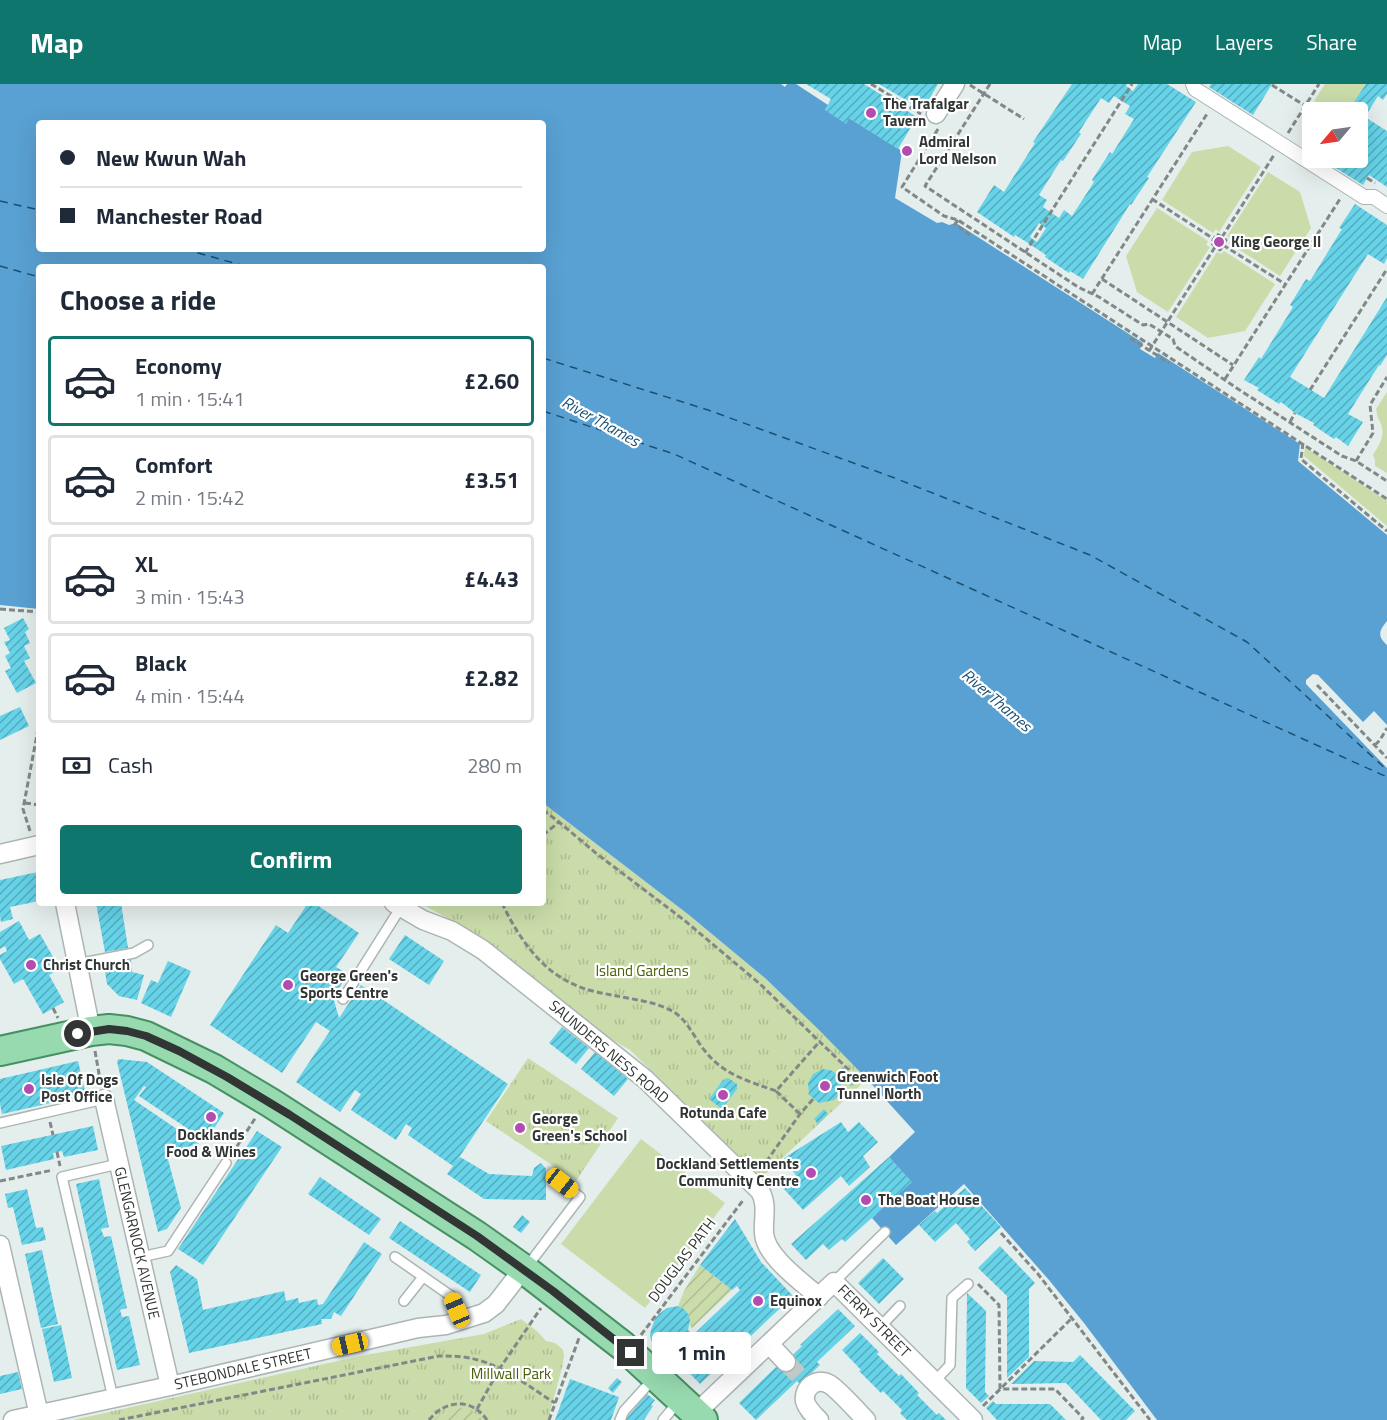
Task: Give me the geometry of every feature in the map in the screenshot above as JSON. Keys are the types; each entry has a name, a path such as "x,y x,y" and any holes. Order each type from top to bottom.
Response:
{"main road":[{"path":"0,1051 109,1029 146,1036 214,1069 477,1236 524,1269 623,1346 656,1376 686,1413"}],"street":[{"path":"933,118 963,84"},
{"path":"1193,84 1195,89 1364,197 1374,197 1387,206"},
{"path":"0,854 36,846"},
{"path":"66,906 91,1031"},
{"name":"SAUNDERS NESS ROAD","path":"399,906 483,950 645,1079 760,1191 764,1198 764,1234 772,1254 819,1297"},
{"name":"GLENGARNOCK AVENUE","path":"104,1099 170,1386"},
{"path":"0,1245 39,1415"},
{"name":"STEBONDALE STREET","path":"13,1420 418,1328 446,1325 484,1313 492,1308 524,1269"},
{"name":"FERRY STREET","path":"686,1413 769,1344 834,1282 971,1419"},
{"path":"769,1344 786,1362"},
{"path":"819,1420 805,1401 806,1383 830,1384 866,1420"}],"lane":[{"path":"343,999 396,906"},
{"path":"77,964 134,953 148,945"},
{"path":"0,1123 104,1099"},
{"path":"141,1257 168,1251 226,1163"},
{"path":"113,1398 62,1177 118,1164"},
{"path":"524,1269 580,1197 562,1183"},
{"path":"834,1282 885,1232"},
{"path":"395,1257 451,1296 457,1310 458,1320"},
{"path":"404,1301 423,1277"},
{"path":"934,1382 950,1365 952,1298 968,1284"},
{"path":"880,1327 900,1306"},
{"path":"620,1420 624,1411 656,1376"}],"path":[{"path":"871,84 933,118 902,187 1387,499"},
{"path":"963,84 984,93 1024,119"},
{"path":"990,84 925,186 1078,287 1143,326 1149,324 1161,331 1173,339 1175,346 1224,379 1342,456 1356,461 1387,481"},
{"path":"1025,253 1132,84"},
{"path":"1308,102 1319,84"},
{"path":"1272,85 1302,104"},
{"path":"1092,294 1215,101"},
{"path":"1289,131 1302,111"},
{"path":"1221,237 1276,151"},
{"path":"1224,379 1347,186"},
{"path":"1152,199 1214,239"},
{"path":"956,222 970,234"},
{"path":"1217,234 1226,240 1220,250 1211,243 1214,239 1217,234"},
{"path":"1223,245 1285,284"},
{"path":"1149,351 1215,247"},
{"path":"1310,390 1387,269"},
{"path":"1102,279 1233,365"},
{"path":"1130,338 1169,363"},
{"path":"1356,461 1373,433 1370,405 1387,377"},
{"path":"1290,422 1295,413"},
{"path":"1303,443 1301,459 1387,531"},
{"path":"0,609 36,612"},
{"path":"1317,685 1387,758"},
{"path":"1375,745 1387,728"},
{"path":"1380,740 1387,736"},
{"path":"36,741 23,809 36,843"},
{"path":"25,802 36,804"},
{"path":"546,812 684,920 760,984 851,1072"},
{"path":"546,833 559,822"},
{"path":"504,906 526,946 550,969 568,982 592,991 659,1005 675,1013 688,1023 703,1049 715,1063 729,1073 776,1091 800,1114"},
{"path":"52,1008 58,1018"},
{"path":"91,1031 104,1099"},
{"path":"776,1091 820,1041"},
{"path":"758,1174 814,1098"},
{"path":"226,1163 257,1116"},
{"path":"57,1152 61,1168"},
{"name":"DOUGLAS PATH","path":"639,1341 641,1335 750,1190"},
{"path":"1001,1233 1038,1274 1150,1420"},
{"path":"968,1284 973,1279 999,1305 1000,1389"},
{"path":"477,1409 500,1368 542,1306"},
{"path":"971,1419 1072,1318"},
{"path":"549,1420 577,1344"},
{"path":"119,1420 439,1356 464,1357 500,1368 555,1404"},
{"path":"1000,1389 1055,1389 1082,1420"},
{"path":"429,1420 437,1411 458,1404 469,1405 477,1409 487,1420"}],"green space":[{"path":"1325,84 1366,84 1354,102 1314,101"},
{"path":"1228,146 1261,167 1219,232 1216,229 1213,233 1162,200 1192,152"},
{"path":"1268,172 1300,192 1311,228 1280,276 1229,243 1231,239 1227,236"},
{"path":"1157,208 1208,241 1206,245 1210,247 1168,312 1137,292 1126,256"},
{"path":"1224,251 1275,284 1245,331 1208,338 1176,317 1217,252 1221,254"},
{"path":"1387,392 1387,473 1375,466 1373,455 1382,435 1382,426 1376,409"},
{"path":"1305,447 1387,501 1387,526 1304,456"},
{"name":"Island Gardens","path":"546,805 689,915 765,978 867,1079 761,1178 630,1050 598,1032 483,938 425,906 546,906"},
{"path":"528,1058 618,1118 576,1181 486,1121"},
{"path":"641,1139 725,1203 645,1308 561,1244"},
{"path":"700,1265 732,1290 692,1328 687,1313 678,1306 684,1291"},
{"name":"Millwall Park","path":"521,1319 546,1341 555,1343 563,1350 563,1364 548,1420 73,1420 360,1356 484,1334"},
{"path":"462,1408 472,1411 483,1420 434,1420 446,1411"}],"water":[{"name":"River Thames","path":"0,84 781,84 785,87 787,84 796,84 828,105 825,110 849,118 902,151 895,198 937,223 942,222 949,225 956,223 1143,343 1140,349 1155,358 1158,353 1300,444 1298,461 1387,535 1387,621 1380,633 1387,645 1387,1420 1157,1420 1049,1280 964,1184 896,1245 872,1218 911,1182 889,1157 915,1132 867,1079 765,978 689,915 546,805 546,264 36,264 36,609 0,605"}],"pier":[{"path":"1313,674 1318,675 1363,722 1374,711 1387,725 1387,768 1306,684 1306,680"}],"building":[{"name":"The Trafalgar Tavern","path":"806,84 864,84 917,117 898,149 849,118 846,124 825,110 831,99"},
{"path":"879,84 938,84 923,110"},
{"path":"1072,84 1127,84 1126,86 1133,91 1138,84 1167,84 1196,102 1083,279 1070,271 1069,273 1028,243 1015,235 1014,237 977,212 994,185 1004,192 1035,143 1033,142","holes":["1114,96 1130,106 1125,114 1134,119 1092,180 1094,182 1072,216 1064,210 1059,218 1043,207 1047,200 1039,195 1081,134 1079,132 1101,98 1109,103","1039,223 1046,228 1037,242 1030,237"]},
{"path":"1211,84 1272,84 1253,115 1209,87"},
{"path":"1366,84 1387,84 1387,94 1383,100 1378,96 1368,112 1368,102 1354,102"},
{"path":"1368,119 1387,131 1387,187 1369,175 1363,185 1336,168 1368,168"},
{"path":"1355,204 1387,225 1387,258 1384,264 1368,254 1290,377 1324,398 1387,297 1387,355 1348,414 1363,422 1348,446 1244,380 1259,357 1261,359 1293,307 1290,305 1306,279 1310,281"},
{"path":"23,618 29,629 25,632 30,643 24,646 30,658 24,661 36,683 17,693 5,671 11,668 5,656 10,653 4,642 10,640 4,628"},
{"path":"20,707 29,726 0,740 0,716"},
{"path":"36,872 36,902 10,907 13,919 1,922 0,916 0,880"},
{"path":"97,906 121,906 128,948 105,952"},
{"path":"306,906 318,906 359,933 336,967 348,974 333,997 339,1018 361,985 508,1084 456,1162 460,1157 489,1174 532,1176 534,1168 541,1163 546,1169 546,1200 484,1199 447,1174 453,1166 408,1135 412,1128 406,1124 396,1140 351,1110 361,1094 355,1090 340,1112 296,1082 330,1031 316,1022 282,1073 210,1025 276,925 288,933"},
{"name":"Christ Church","path":"19,921 29,940 40,934 60,969 49,975 64,1002 43,1014 23,979 14,984 0,959 0,955 7,951 5,946 0,949 0,932"},
{"path":"405,935 444,961 429,985 389,959"},
{"path":"131,960 132,972 144,975 137,1000 119,996 107,984 104,965"},
{"path":"168,961 191,971 171,1017 141,1003 151,980 158,983"},
{"path":"562,1027 589,1048 576,1064 549,1043"},
{"path":"595,1052 628,1079 614,1096 581,1069"},
{"path":"119,1059 147,1062 224,1113 206,1141 139,1096 146,1087 144,1086 134,1100 199,1144 166,1152 181,1208 167,1229 158,1232 118,1066"},
{"path":"78,1061 86,1095 2,1114 0,1079"},
{"path":"843,1067 857,1081 851,1086 838,1072"},
{"name":"Greenwich Foot Tunnel North","path":"823,1069 836,1073 841,1082 841,1089 839,1096 834,1100 819,1103 808,1094 808,1083 813,1074"},
{"name":"Rotunda Cafe","path":"728,1078 737,1084 737,1089 722,1109 709,1099 723,1080"},
{"path":"824,1109 828,1114 818,1124 814,1119"},
{"path":"841,1122 848,1132 859,1122 878,1142 863,1156 870,1167 849,1186 841,1176 803,1210 784,1189 797,1177 784,1158"},
{"path":"93,1126 98,1150 64,1157 62,1151 53,1153 54,1159 6,1170 1,1146"},
{"path":"257,1131 282,1147 203,1265 178,1249"},
{"name":"The Boat House","path":"889,1157 912,1182 845,1242 842,1239 829,1250 823,1244 806,1260 791,1244"},
{"path":"320,1177 381,1219 369,1235 308,1194"},
{"path":"99,1179 109,1227 101,1229 104,1237 111,1236 127,1308 120,1310 122,1317 129,1316 140,1365 117,1370 76,1184"},
{"path":"965,1188 1001,1227 975,1251 967,1242 970,1239 956,1223 935,1242 919,1225 935,1211 937,1213"},
{"path":"27,1189 36,1228 43,1227 46,1240 22,1245 13,1207 8,1208 5,1194"},
{"path":"522,1215 530,1222 521,1233 513,1227"},
{"name":"Equinox","path":"735,1219 761,1262 793,1296 700,1384 672,1355 680,1347 678,1345 674,1348 662,1349 656,1347 650,1336 651,1330 659,1314 667,1308 678,1306 688,1314 690,1320 688,1330 693,1335 740,1290 737,1286 732,1290 700,1265"},
{"path":"400,1221 481,1275 470,1292 389,1238"},
{"path":"364,1242 382,1254 341,1316 334,1312 331,1319 321,1319 322,1324 189,1353 170,1272 176,1265 197,1279 203,1310 284,1291 286,1301 298,1298 299,1303 317,1299 318,1305 323,1304"},
{"path":"1000,1246 1035,1283 1029,1289 1029,1357 1007,1378 1007,1296 978,1268"},
{"path":"42,1250 58,1324 41,1328 25,1254"},
{"path":"883,1258 904,1279 879,1304 858,1283"},
{"path":"967,1293 986,1311 985,1392 989,1396 981,1403 966,1388"},
{"path":"838,1309 855,1326 817,1362 820,1365 800,1384 797,1381 756,1420 739,1403 780,1363 782,1365"},
{"path":"61,1325 72,1378 54,1382 42,1329"},
{"path":"860,1333 879,1352 877,1354 919,1393 917,1395 937,1415 939,1413 946,1420 907,1420 900,1413 902,1410 859,1371 861,1370 842,1350"},
{"path":"1080,1355 1135,1411 1126,1420 1101,1420 1066,1383 1011,1384 1034,1361 1073,1362"},
{"path":"18,1372 22,1389 0,1394 0,1376"},
{"path":"617,1378 622,1382 613,1393 608,1388"},
{"path":"570,1379 619,1397 611,1420 555,1420"},
{"path":"647,1394 655,1400 644,1420 625,1420"},
{"path":"993,1401 996,1404 1050,1404 1066,1420 997,1420 986,1408"}],"ferry route":[{"path":"0,201 36,209"},
{"path":"195,252 237,264"},
{"path":"0,266 36,276"},
{"path":"546,359 708,410 892,477 1090,555 1247,642 1387,770"},
{"path":"546,412 674,454 1387,777"}],"tunnel":[{"path":"786,1362 803,1380"}],"place":[{"name":"The Trafalgar Tavern","path":"871,113"},
{"name":"Admiral Lord Nelson","path":"907,151"},
{"name":"King George II","path":"1219,242"},
{"name":"Christ Church","path":"31,965"},
{"name":"George Green's Sports Centre","path":"288,985"},
{"name":"Greenwich Foot Tunnel North","path":"825,1086"},
{"name":"Isle Of Dogs Post Office","path":"29,1089"},
{"name":"Rotunda Cafe","path":"723,1095"},
{"name":"Docklands Food & Wines","path":"211,1117"},
{"name":"George Green's School","path":"520,1128"},
{"name":"Dockland Settlements Community Centre","path":"811,1173"},
{"name":"The Boat House","path":"866,1200"},
{"name":"Equinox","path":"758,1301"}],"route":[{"path":"78,1034 109,1029 127,1031 146,1036 214,1069 290,1115 477,1236 553,1291 631,1353"}]}
